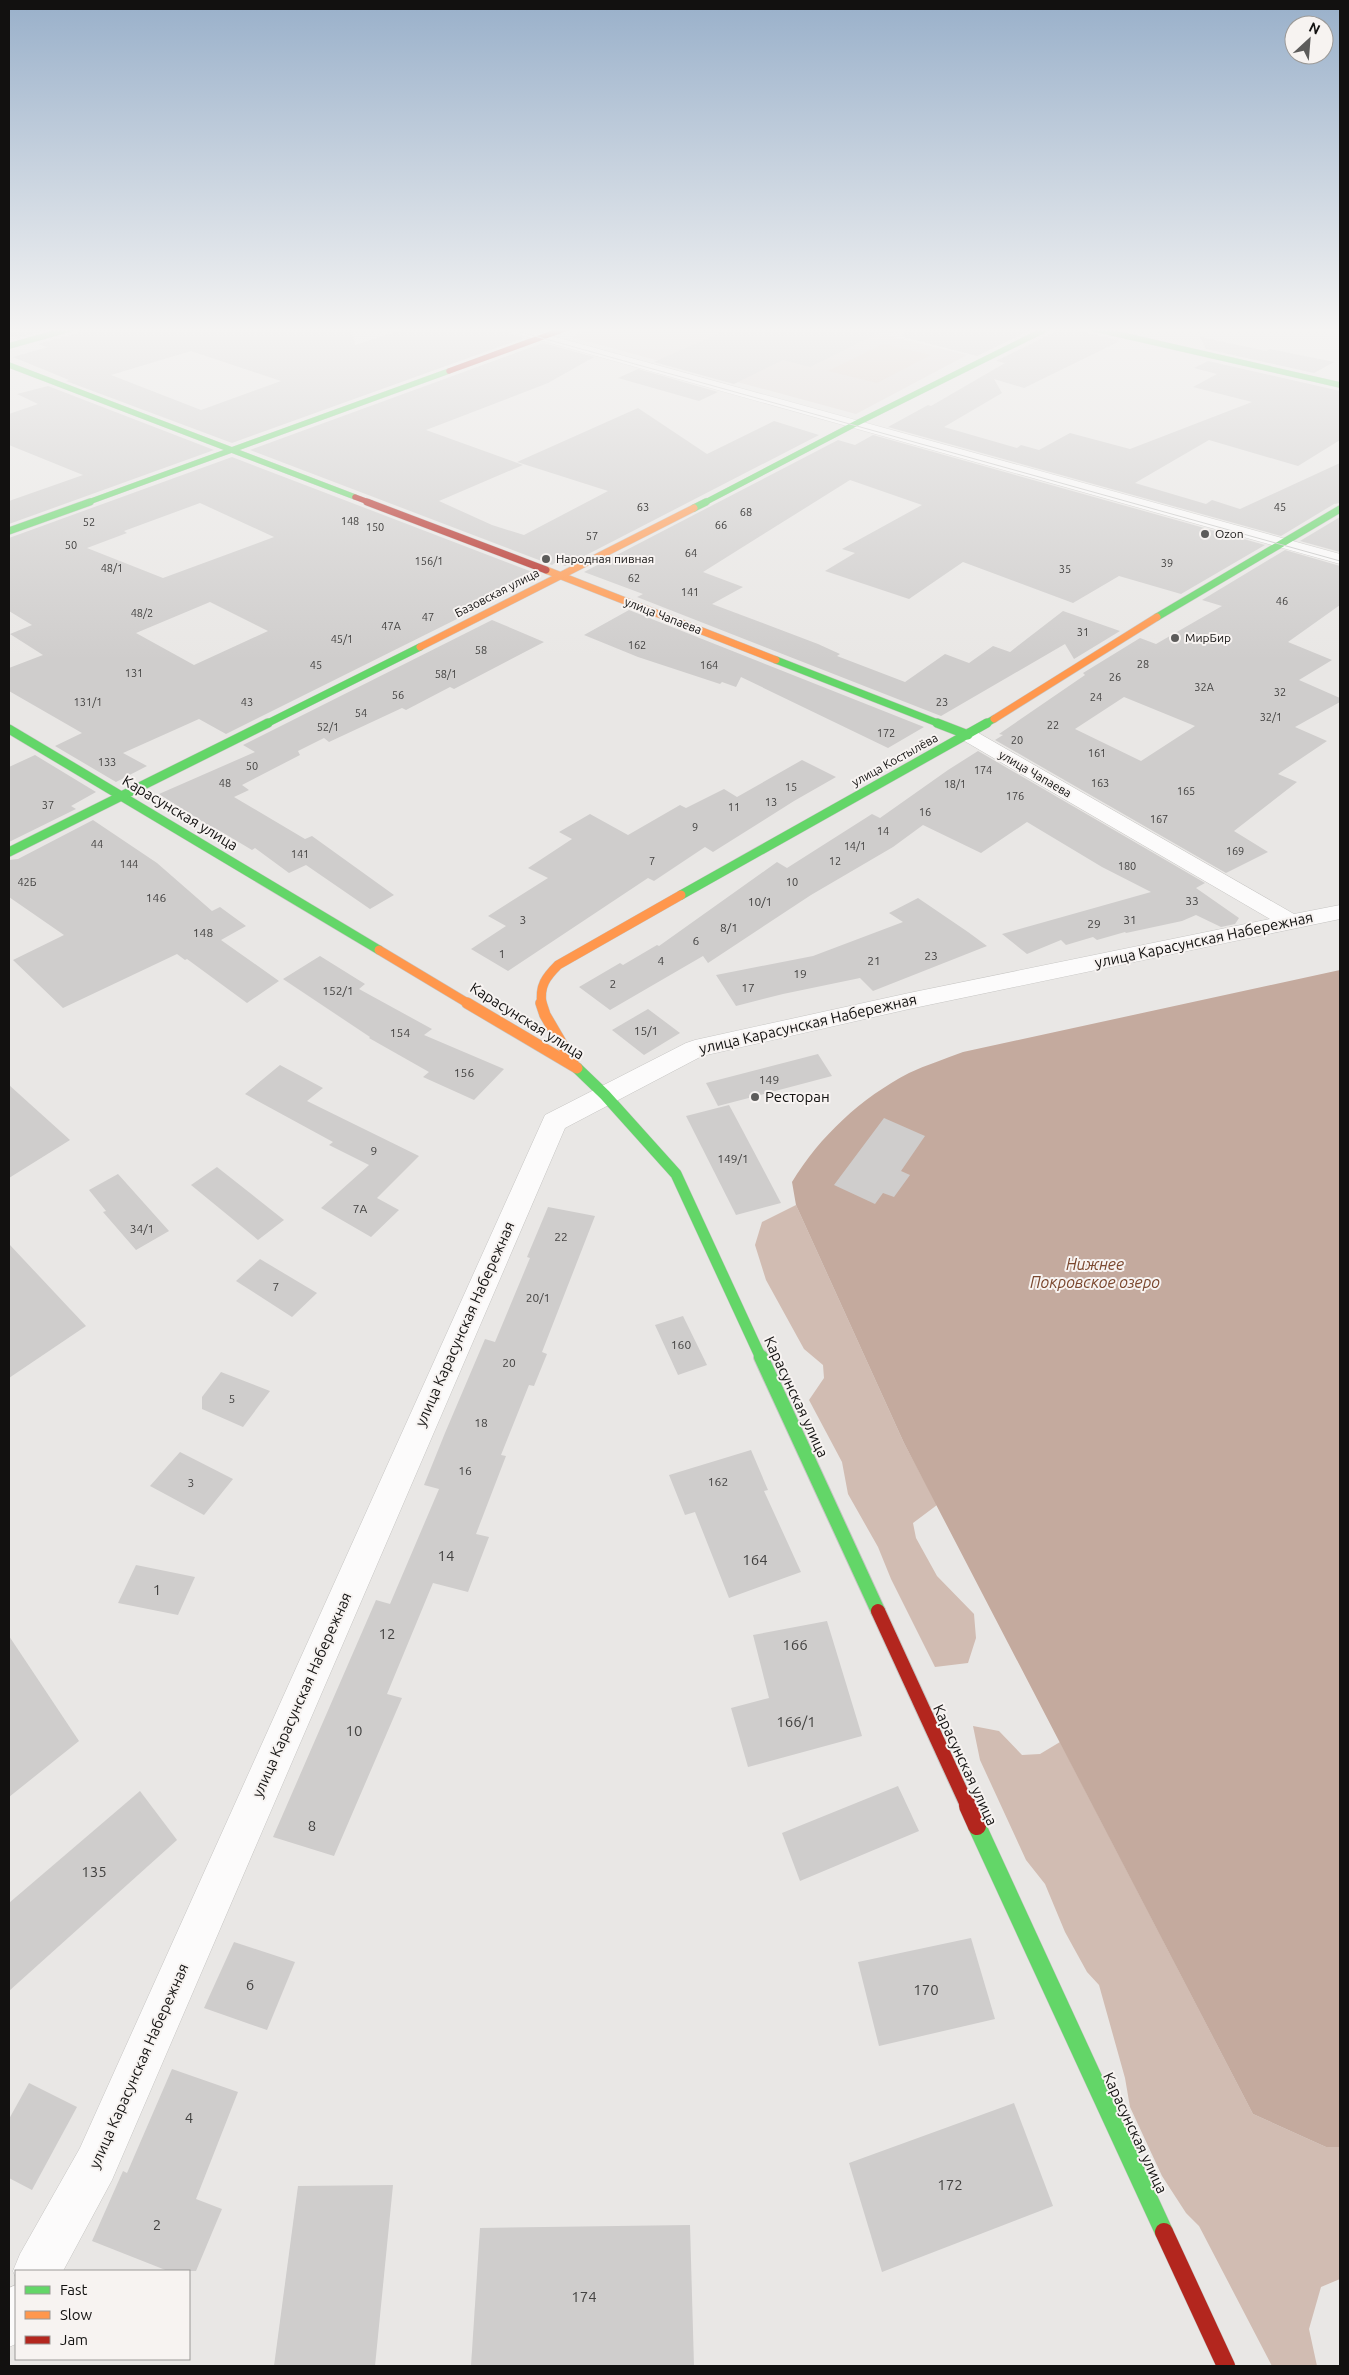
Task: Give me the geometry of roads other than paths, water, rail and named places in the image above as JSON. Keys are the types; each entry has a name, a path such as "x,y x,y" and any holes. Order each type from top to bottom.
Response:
{"street":[{"name":"улица Чапаева","path":"206,439 968,735 1291,922"},
{"path":"9,530 265,439"},
{"name":"Базовская улица","path":"9,852 562,576 826,439"},
{"path":"914,439 1340,559"},
{"name":"улица Костылёва","path":"575,1066 546,1017 539,999 542,984 554,968 578,952 968,735 1340,509"},
{"name":"Карасунская улица","path":"9,729 575,1066 605,1095 676,1174 1226,2366"},
{"name":"улица Карасунская Набережная","path":"38,2270 96,2164 554,1122 695,1049 908,1000 1166,949 1340,912"},
{"path":"9,2323 15,2311"}],"water":[{"name":"Нижнее Покровское озеро","path":"1340,970 1340,2147 1326,2147 1253,2114 904,1443 796,1205 792,1182 815,1149 858,1106 891,1083 929,1065 963,1052"}],"tram line":[{"path":"903,439 1340,561"}],"place":[{"name":"Ozon","path":"1205,534"},
{"name":"Народная пивная","path":"546,559"},
{"name":"МирБир","path":"1175,638"},
{"name":"Ресторан","path":"755,1097"}]}
